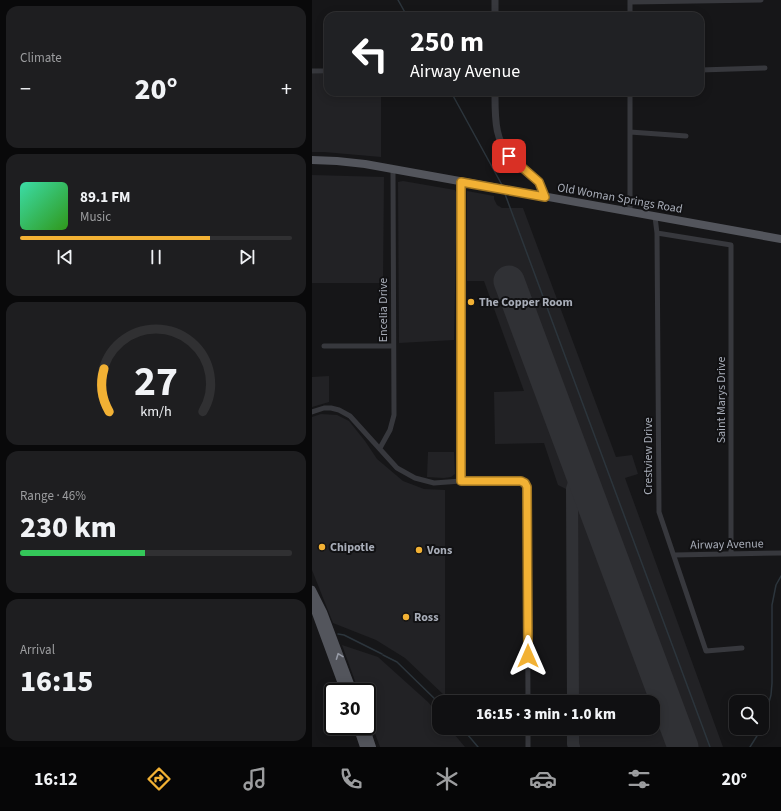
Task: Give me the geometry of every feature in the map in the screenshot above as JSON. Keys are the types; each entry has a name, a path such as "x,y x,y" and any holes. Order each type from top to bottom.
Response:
{"main road":[{"name":"Old Woman Springs Road","path":"312,160 365,164 781,239"},
{"path":"312,590 323,612 350,683"},
{"path":"312,597 316,613 342,683"},
{"path":"359,735 364,747"},
{"path":"368,735 372,747"}],"street":[{"path":"495,0 495,12"},
{"path":"630,12 630,1 761,0"},
{"path":"704,70 765,68"},
{"path":"312,71 324,71"},
{"path":"495,96 496,129 500,143 513,161 539,182 545,197"},
{"path":"630,96 630,212"},
{"path":"630,132 686,136"},
{"name":"Encelia Drive","path":"380,448 390,430 394,415 393,170"},
{"path":"461,182 461,481"},
{"name":"Crestview Drive","path":"655,217 659,512 706,651 742,648"},
{"name":"Saint Marys Drive","path":"656,233 732,245 731,554"},
{"path":"324,346 393,346"},
{"path":"312,412 324,408 331,408 339,410 350,416 397,468 415,478 434,483 461,481 521,481 525,483 527,487 528,695"},
{"name":"Airway Avenue","path":"674,555 781,553"},
{"path":"528,735 528,747"}],"shaded area":[{"path":"312,73 324,74 324,96 381,96 381,157 312,152"},
{"path":"312,175 384,177 383,283 312,283"},
{"path":"403,181 455,190 457,194 454,340 399,343 398,182"},
{"path":"467,191 494,196 497,205 502,208 523,208 616,457 632,455 638,474 625,478 723,747 571,747 569,735 660,735 660,695 569,695 570,491 558,485 544,443 495,444 494,392 524,391 484,281 467,281"},
{"path":"329,376 329,402 312,407 312,377"},
{"path":"321,414 337,415 349,421 377,459 403,481 424,489 445,490 445,695 405,658 376,640 333,623 312,570 312,417"},
{"path":"428,452 454,452 455,474 451,477 444,478 427,477"},
{"path":"342,645 378,657 432,707 432,735 455,735 465,747 380,747 376,735 376,683 356,683"}],"waterway":[{"path":"398,0 405,12"},
{"path":"453,96 502,185"},
{"path":"505,194 710,747"},
{"path":"769,702 772,683 772,605 776,585 781,576"},
{"path":"338,634 344,635 382,654"},
{"path":"383,655 397,662 432,696"},
{"path":"468,735 478,747"},
{"path":"750,747 758,735"}],"taxiway":[{"path":"573,695 572,489 575,479 582,476"},
{"path":"573,735 574,747"}],"runway":[{"path":"509,281 683,747"}],"place":[{"name":"The Copper Room","path":"471,302"},
{"name":"Chipotle","path":"322,547"},
{"name":"Vons","path":"419,550"},
{"name":"Ross","path":"406,617"}],"route":[{"path":"509,156 539,182 545,197 461,182 461,481 521,481 525,483 527,487 528,656"}]}
